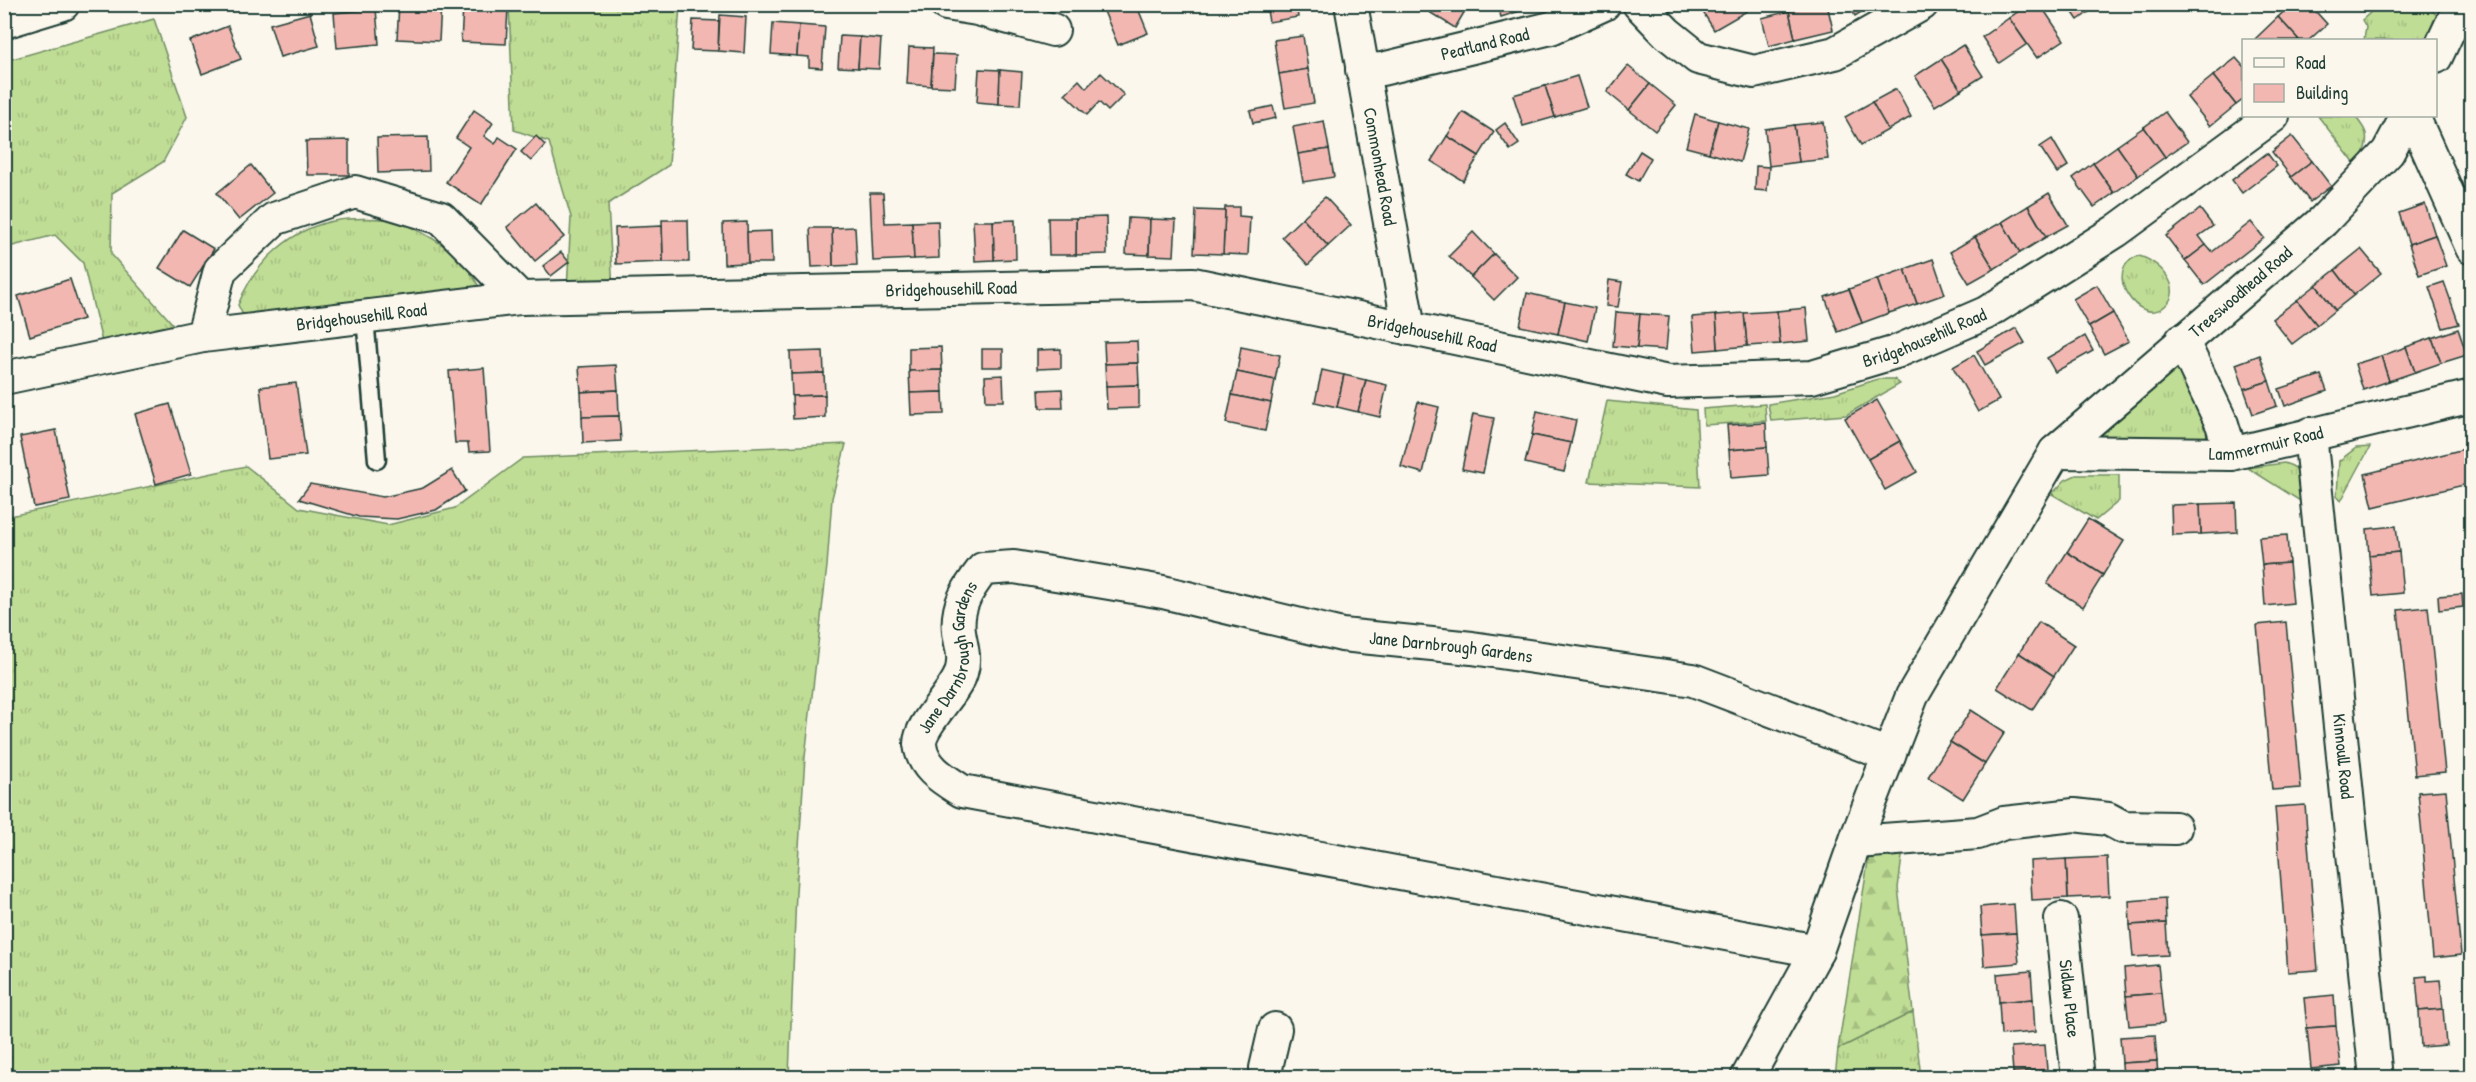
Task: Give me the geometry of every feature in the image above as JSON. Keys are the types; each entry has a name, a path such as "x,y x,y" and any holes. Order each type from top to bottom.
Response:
{"street":[{"path":"946,4 977,9 1053,30"},
{"name":"Commonhead Road","path":"1351,4 1409,329"},
{"name":"Peatland Road","path":"1362,70 1382,69 1551,28 1604,4"},
{"path":"1639,4 1667,33 1698,58 1754,72 1835,53 1922,4"},
{"path":"2437,55 2461,4"},
{"path":"4,22 57,6"},
{"name":"Bridgehousehill Road","path":"4,378 203,336 520,298 1193,284 1668,381 1812,377 1896,352 1986,313 2116,231 2272,117"},
{"name":"Treeswoodhead Road","path":"1747,1077 1817,951 1912,696 2055,452 2182,340 2323,221 2388,152 2406,117"},
{"path":"2413,117 2472,248"},
{"path":"203,336 220,270 274,219 356,192 441,218 520,298"},
{"path":"2182,340 2223,424 2231,454"},
{"name":"Lammermuir Road","path":"2055,452 2231,454 2472,396"},
{"name":"Kinnoull Road","path":"2310,434 2376,1077"},
{"name":"Jane Darnbrough Gardens","path":"1817,951 962,791 936,774 922,756 920,741 930,721 961,674 964,655 959,633 958,612 966,592 983,569 1014,567 1163,592 1342,635 1472,648 1693,680 1889,755"},
{"path":"1856,842 1978,833 2004,823 2074,815 2108,819 2123,827 2175,828"},
{"name":"Sidlaw Place","path":"2061,919 2078,1077"},
{"path":"1268,1077 1266,1068 1275,1029"}],"lane":[{"path":"365,317 377,460"}],"green space":[{"path":"509,5 680,5 669,165 608,204 613,290 567,290 571,217 549,142 514,130"},
{"path":"2379,5 2426,5 2444,22 2436,39 2364,39 2366,27 2362,20"},
{"path":"154,19 187,117 163,162 112,193 111,254 179,331 104,350 83,263 55,235 5,248 5,61"},
{"path":"2319,117 2356,117 2366,134 2366,146 2363,155 2355,164"},
{"path":"390,219 429,236 452,252 471,273 478,285 473,293 250,319 243,315 238,305 245,289 265,261 291,239 306,230 339,220"},
{"path":"2138,256 2160,268 2171,283 2171,299 2165,306 2155,311 2144,310 2135,304 2123,284 2123,273 2127,263"},
{"path":"2173,364 2180,367 2210,431 2202,441 2102,439 2102,432"},
{"path":"1878,379 1894,379 1900,384 1846,415 1771,421 1768,404 1835,393"},
{"path":"1607,401 1696,410 1700,487 1589,482"},
{"path":"1765,404 1766,421 1704,425 1703,409"},
{"path":"846,444 832,498 827,566 805,757 796,892 789,1077 5,1077 5,517 246,466 299,508 388,525 455,508 523,458"},
{"path":"2370,447 2341,501 2337,496 2339,461 2356,448"},
{"path":"2284,463 2297,469 2301,474 2305,504 2248,468"},
{"path":"2076,475 2119,475 2119,501 2096,520 2052,494 2065,480"},
{"path":"1903,849 1898,888 1913,1012 1838,1049 1870,850"},
{"path":"1913,1012 1921,1077 1835,1078 1838,1049"}],"building":[{"path":"399,4 441,5 439,41 397,39"},
{"path":"1101,4 1141,4 1137,6 1148,33 1118,45"},
{"path":"1266,4 1296,4 1298,17 1269,22"},
{"path":"1430,4 1469,4 1455,28 1426,10"},
{"path":"1497,4 1528,4 1529,8 1501,17"},
{"path":"1698,4 1743,4 1747,11 1714,30"},
{"path":"1816,4 1827,4 1833,30 1795,39 1789,11"},
{"path":"1848,4 1874,4 1855,16"},
{"path":"2029,4 2040,4 2064,40 2037,58 2009,18"},
{"path":"2067,4 2100,4 2078,20"},
{"path":"2292,4 2309,4 2327,24 2310,39 2298,39 2278,17"},
{"path":"463,7 508,8 506,44 461,42"},
{"path":"376,9 379,44 337,48 334,13"},
{"path":"1789,11 1795,39 1769,46 1762,18"},
{"path":"310,13 319,46 280,57 270,24"},
{"path":"720,15 746,17 744,53 718,51"},
{"path":"2278,17 2298,39 2255,39"},
{"path":"2009,18 2027,44 1999,63 1982,37"},
{"path":"693,20 719,21 718,51 691,50"},
{"path":"773,23 799,25 797,56 771,54"},
{"path":"799,25 825,27 822,68 809,67 809,57 797,56"},
{"path":"228,26 241,59 202,74 190,41"},
{"path":"840,36 860,37 858,68 838,67"},
{"path":"1303,36 1308,69 1279,74 1274,40"},
{"path":"860,37 881,39 879,69 858,68"},
{"path":"1963,45 1983,76 1961,90 1941,59"},
{"path":"909,47 933,48 931,86 907,84"},
{"path":"933,54 957,55 955,87 931,86"},
{"path":"2236,58 2242,65 2242,100 2236,105 2213,76"},
{"path":"1941,59 1961,90 1935,106 1915,76"},
{"path":"1628,66 1650,84 1629,110 1607,92"},
{"path":"979,69 1000,70 999,104 977,102"},
{"path":"1308,69 1314,103 1285,108 1279,74"},
{"path":"1000,70 1022,72 1020,105 999,104"},
{"path":"1101,73 1124,95 1108,111 1099,102 1087,115 1065,94 1079,80 1086,88"},
{"path":"1577,76 1587,107 1555,117 1545,86"},
{"path":"2213,76 2236,105 2210,126 2187,97"},
{"path":"1650,84 1676,105 1655,131 1629,110"},
{"path":"1545,86 1555,117 1523,126 1513,95"},
{"path":"1896,89 1911,117 1888,130 1872,102"},
{"path":"1872,102 1888,130 1861,145 1845,117"},
{"path":"1273,106 1276,118 1253,123 1250,111"},
{"path":"474,110 493,123 484,136 495,144 499,137 517,149 481,205 446,182 469,147 456,138"},
{"path":"1463,112 1494,132 1479,156 1447,136"},
{"path":"2165,112 2187,142 2165,157 2144,127"},
{"path":"1695,114 1718,121 1709,153 1686,147"},
{"path":"1324,121 1329,149 1298,154 1293,127"},
{"path":"1718,121 1749,129 1740,162 1709,153"},
{"path":"1823,122 1828,159 1799,162 1794,125"},
{"path":"1505,123 1519,144 1510,150 1496,130"},
{"path":"1794,125 1799,162 1769,166 1765,129"},
{"path":"2144,127 2165,157 2138,176 2117,146"},
{"path":"536,136 545,145 531,161 521,152"},
{"path":"1447,136 1479,156 1463,181 1431,161"},
{"path":"2292,136 2312,161 2291,177 2272,152"},
{"path":"428,137 429,171 378,173 377,138"},
{"path":"2052,139 2068,166 2057,173 2040,147"},
{"path":"349,140 349,175 307,175 306,141"},
{"path":"2117,146 2138,176 2114,193 2093,163"},
{"path":"1329,149 1334,177 1303,182 1298,154"},
{"path":"1640,151 1651,158 1638,181 1626,174"},
{"path":"2267,153 2277,166 2242,193 2232,180"},
{"path":"2312,161 2331,186 2310,202 2291,177"},
{"path":"2093,163 2114,193 2094,207 2073,178"},
{"path":"251,165 273,193 239,220 217,193"},
{"path":"1756,166 1769,167 1767,191 1755,190"},
{"path":"870,193 883,193 885,223 912,222 914,259 873,261"},
{"path":"2049,193 2068,225 2046,237 2028,206"},
{"path":"1325,197 1351,225 1328,246 1302,218"},
{"path":"536,203 564,237 535,261 507,227"},
{"path":"2425,204 2435,235 2409,244 2399,213"},
{"path":"2028,206 2046,237 2020,253 2002,222"},
{"path":"1225,207 1239,207 1239,216 1250,217 1248,255 1223,254"},
{"path":"2200,209 2213,226 2199,236 2206,245 2185,261 2166,236"},
{"path":"1196,210 1225,211 1223,254 1194,253"},
{"path":"1106,217 1107,254 1076,255 1076,218"},
{"path":"1048,218 1076,218 1076,255 1049,255"},
{"path":"1128,218 1150,219 1149,255 1126,254"},
{"path":"1302,218 1328,246 1308,265 1282,237"},
{"path":"1150,219 1176,220 1174,256 1149,255"},
{"path":"662,220 688,220 689,262 663,262"},
{"path":"1015,220 1016,259 994,260 993,221"},
{"path":"938,221 939,258 914,259 912,222"},
{"path":"973,221 993,221 994,260 975,261"},
{"path":"747,222 748,263 724,264 723,223"},
{"path":"2002,222 2020,253 1994,269 1975,237"},
{"path":"2251,222 2264,238 2204,285 2185,261 2206,245 2212,252"},
{"path":"662,226 663,262 616,264 615,228"},
{"path":"855,227 857,265 833,266 832,228"},
{"path":"810,228 832,228 833,266 812,267"},
{"path":"183,230 214,249 190,287 159,268"},
{"path":"771,231 772,263 748,263 747,232"},
{"path":"1473,232 1494,254 1471,277 1449,256"},
{"path":"2435,235 2446,266 2419,275 2409,244"},
{"path":"1975,237 1994,269 1969,283 1950,252"},
{"path":"2361,249 2381,273 2354,295 2335,270"},
{"path":"561,252 569,262 551,276 543,266"},
{"path":"1494,254 1517,277 1494,300 1471,277"},
{"path":"1933,259 1945,294 1917,304 1905,269"},
{"path":"1905,269 1917,304 1889,313 1877,279"},
{"path":"2335,270 2354,295 2335,310 2316,285"},
{"path":"70,279 83,319 30,336 18,296"},
{"path":"1877,279 1889,313 1862,323 1849,289"},
{"path":"1609,280 1622,282 1618,307 1606,306"},
{"path":"2444,282 2459,324 2443,328 2429,287"},
{"path":"2097,285 2113,313 2089,327 2073,299"},
{"path":"2316,285 2335,310 2317,325 2297,300"},
{"path":"1849,289 1862,323 1838,332 1825,297"},
{"path":"1527,293 1565,302 1558,334 1520,326"},
{"path":"2297,300 2317,325 2292,344 2272,319"},
{"path":"1565,302 1595,308 1588,341 1558,334"},
{"path":"1806,308 1809,341 1780,344 1777,311"},
{"path":"1777,311 1780,344 1747,346 1744,313"},
{"path":"1616,312 1640,314 1637,348 1613,346"},
{"path":"1744,313 1747,346 1718,349 1716,315"},
{"path":"2113,313 2129,341 2104,354 2089,327"},
{"path":"1640,314 1669,316 1666,350 1637,348"},
{"path":"1716,315 1718,349 1695,351 1692,317"},
{"path":"2016,328 2025,343 1985,365 1977,351"},
{"path":"2458,329 2467,355 2441,363 2432,338"},
{"path":"2085,336 2093,351 2055,372 2047,358"},
{"path":"2432,338 2441,363 2415,372 2406,347"},
{"path":"1137,341 1138,363 1105,364 1104,342"},
{"path":"941,347 942,370 909,371 909,348"},
{"path":"1241,347 1280,355 1275,380 1237,372"},
{"path":"2406,347 2415,372 2389,381 2381,356"},
{"path":"982,349 1003,349 1003,367 982,367"},
{"path":"1061,349 1061,368 1037,369 1037,350"},
{"path":"823,351 824,373 791,374 790,352"},
{"path":"1974,355 1999,400 1978,412 1953,367"},
{"path":"2260,355 2269,381 2244,389 2236,364"},
{"path":"2381,356 2389,381 2363,390 2355,364"},
{"path":"1138,363 1139,385 1106,386 1105,364"},
{"path":"616,365 618,390 581,392 579,367"},
{"path":"484,368 490,451 469,452 468,443 455,443 449,371"},
{"path":"942,370 943,392 910,393 909,371"},
{"path":"1322,370 1344,375 1337,407 1315,402"},
{"path":"1237,372 1275,380 1271,403 1232,395"},
{"path":"824,373 825,395 792,396 791,374"},
{"path":"1003,375 1004,401 986,401 985,376"},
{"path":"1344,375 1366,380 1358,412 1337,407"},
{"path":"2321,375 2327,391 2285,406 2279,389"},
{"path":"1366,380 1387,385 1380,417 1358,412"},
{"path":"2269,381 2277,406 2253,414 2244,389"},
{"path":"296,383 306,455 268,459 260,387"},
{"path":"1139,385 1139,408 1107,409 1106,386"},
{"path":"1062,389 1063,408 1040,408 1039,390"},
{"path":"618,390 619,416 582,417 581,392"},
{"path":"943,392 944,414 911,415 910,393"},
{"path":"825,395 825,417 793,419 792,396"},
{"path":"1232,395 1271,403 1265,431 1226,423"},
{"path":"1877,400 1900,441 1868,459 1845,418"},
{"path":"1418,402 1439,407 1423,473 1401,467"},
{"path":"170,404 191,474 156,484 135,414"},
{"path":"1537,411 1576,420 1571,443 1532,435"},
{"path":"1473,414 1494,418 1483,473 1462,469"},
{"path":"619,416 621,441 583,443 582,417"},
{"path":"1766,423 1767,447 1729,450 1727,425"},
{"path":"56,430 70,500 34,507 20,437"},
{"path":"1532,435 1571,443 1564,472 1525,463"},
{"path":"1900,441 1917,472 1885,490 1868,459"},
{"path":"1767,447 1769,475 1731,478 1729,450"},
{"path":"2472,447 2472,483 2373,507 2365,474"},
{"path":"452,470 465,491 436,510 397,519 359,517 299,499 310,484 383,497 423,488"},
{"path":"2236,503 2237,532 2201,534 2200,504"},
{"path":"2200,504 2201,534 2172,535 2171,505"},
{"path":"2088,519 2124,541 2103,575 2067,552"},
{"path":"2396,526 2399,552 2369,555 2367,529"},
{"path":"2287,535 2289,563 2262,565 2259,537"},
{"path":"2067,552 2103,575 2083,607 2047,584"},
{"path":"2399,552 2403,593 2373,596 2369,555"},
{"path":"2289,563 2293,603 2265,606 2262,565"},
{"path":"2462,594 2463,607 2439,610 2438,596"},
{"path":"2428,607 2445,772 2415,775 2398,610"},
{"path":"2039,622 2074,645 2054,676 2019,653"},
{"path":"2286,622 2301,788 2272,790 2257,625"},
{"path":"2019,653 2054,676 2032,710 1997,688"},
{"path":"1971,710 2005,732 1985,764 1950,742"},
{"path":"1950,742 1985,764 1963,799 1928,777"},
{"path":"2446,790 2461,955 2433,958 2418,792"},
{"path":"2305,805 2318,970 2288,972 2275,807"},
{"path":"2107,857 2109,896 2068,898 2066,859"},
{"path":"2066,859 2068,898 2032,900 2030,861"},
{"path":"2165,898 2166,923 2130,925 2129,901"},
{"path":"2014,904 2016,933 1982,935 1980,907"},
{"path":"2166,923 2168,955 2133,957 2130,925"},
{"path":"2016,933 2019,963 1984,966 1982,935"},
{"path":"2158,965 2161,993 2126,996 2124,968"},
{"path":"2031,971 2033,999 1999,1002 1997,974"},
{"path":"2427,976 2427,981 2440,980 2443,1009 2419,1011 2416,977"},
{"path":"2161,993 2164,1023 2129,1026 2126,996"},
{"path":"2334,995 2336,1026 2307,1028 2304,998"},
{"path":"2033,999 2035,1032 2001,1035 1999,1002"},
{"path":"2443,1009 2446,1045 2421,1047 2419,1011"},
{"path":"2336,1026 2341,1066 2311,1069 2307,1028"},
{"path":"2155,1035 2157,1061 2122,1063 2120,1037"},
{"path":"2045,1045 2047,1070 2013,1072 2011,1047"},
{"path":"2157,1061 2158,1078 2123,1078 2122,1063"},
{"path":"2047,1070 2047,1078 2013,1078 2013,1072"}]}
